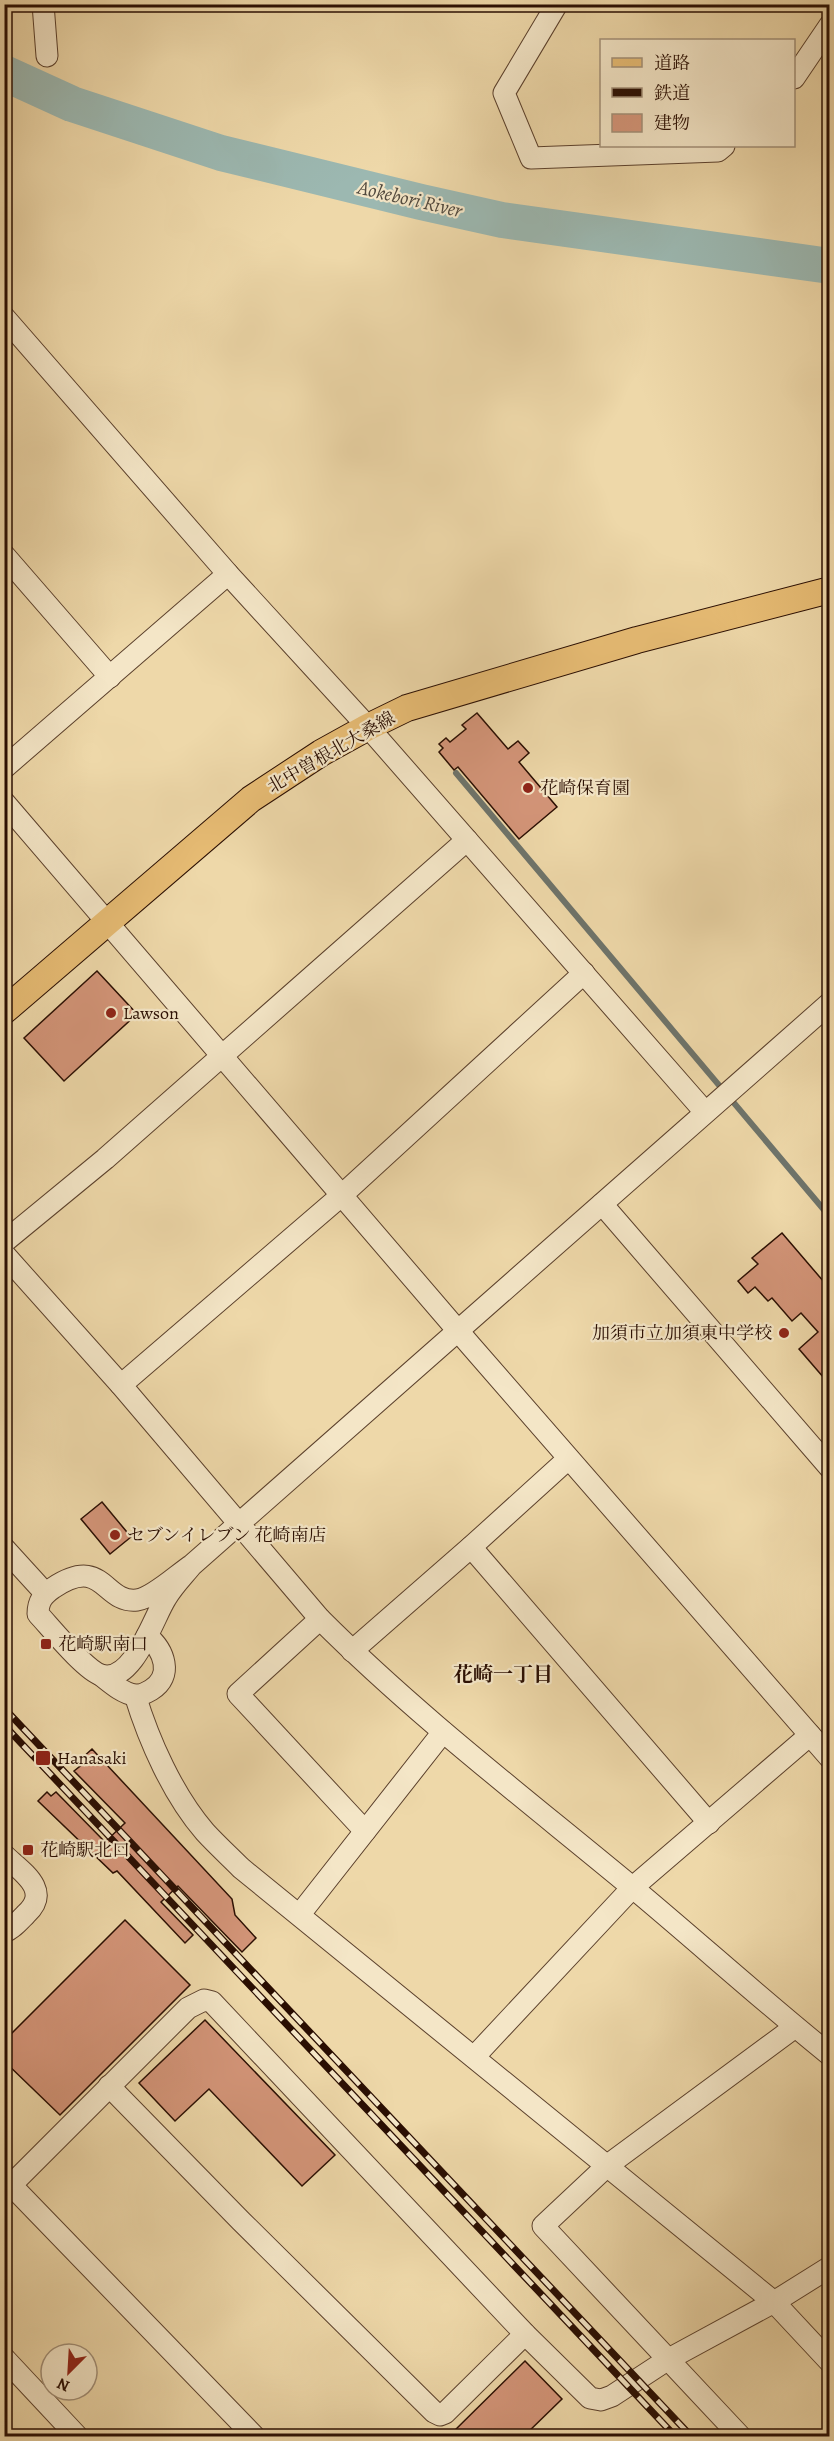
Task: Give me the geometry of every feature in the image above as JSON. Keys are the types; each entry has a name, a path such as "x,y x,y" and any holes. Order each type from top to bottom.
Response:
{"main road":[{"name":"北中曽根北大桑線","path":"4,1011 251,799 321,753 368,727 419,705 637,640 830,590"}],"street":[{"path":"43,4 47,56"},
{"path":"557,4 504,93 531,158 718,151 723,147"},
{"path":"795,77 830,25"},
{"path":"4,317 228,574 368,727 705,1112"},
{"path":"8,565 110,677"},
{"path":"4,768 228,574"},
{"path":"4,802 568,1459 830,1758"},
{"path":"4,1242 105,1159 467,840"},
{"path":"121,1385 342,1195 584,973"},
{"path":"147,1636 163,1654 165,1672 155,1688 145,1694 135,1695 115,1686 88,1667 38,1614 38,1604 45,1593 71,1578 83,1576 94,1577 122,1596 136,1600 146,1597 192,1565 830,1003"},
{"path":"602,1204 830,1468"},
{"path":"4,1254 121,1385 320,1619 352,1651 443,1732 830,2055"},
{"path":"352,1651 568,1459"},
{"path":"471,1547 709,1823"},
{"path":"4,1548 45,1593"},
{"path":"102,1676 116,1674 130,1663 147,1636 165,1598 192,1565"},
{"path":"320,1619 238,1694 365,1832"},
{"path":"135,1695 159,1758 178,1792 204,1831 241,1868 774,2302 830,2362"},
{"path":"300,1914 443,1732"},
{"path":"474,2057 632,1888 810,1735"},
{"path":"4,1855 34,1884 37,1892 37,1900 33,1907 4,1932"},
{"path":"254,2436 8,2188 188,2008 204,2000 212,2002 525,2334 590,2398 601,2400 612,2396 667,2360 774,2302 830,2267"},
{"path":"740,2436 543,2226 608,2165 795,2027"},
{"path":"110,2086 241,2221 434,2412 440,2415 445,2413 525,2334"},
{"path":"4,2358 77,2436"}],"building":[{"path":"477,713 508,749 518,741 529,753 519,762 557,807 519,839 458,767 454,770 439,752 443,748 439,744 446,738 450,742 466,729 462,725"},
{"path":"97,971 137,1014 64,1081 24,1038"},
{"path":"782,1233 830,1289 830,1385 799,1349 818,1332 801,1313 792,1321 772,1298 768,1301 755,1287 748,1293 738,1281 758,1264 752,1258"},
{"path":"102,1502 131,1537 110,1554 81,1519"},
{"path":"92,1749 232,1899 235,1915 256,1938 242,1952 178,1886 161,1902 193,1935 185,1943 117,1871 113,1873 38,1801 47,1792 51,1796 56,1792 105,1842 125,1823 74,1771 84,1763 81,1759"},
{"path":"125,1920 190,1985 60,2115 4,2061 4,2041"},
{"path":"205,2020 335,2155 302,2186 209,2089 175,2121 139,2083"},
{"path":"525,2361 562,2399 524,2436 449,2436"}],"waterway":[{"name":"Aokebori River","path":"4,73 72,104 221,153 421,202 502,220 830,266"},
{"path":"456,773 830,1217"}],"railway":[{"path":"4,1708 691,2436"},
{"path":"4,1725 675,2436"}],"place":[{"name":"花崎保育園","path":"528,788"},
{"name":"Lawson","path":"111,1013"},
{"name":"加須市立加須東中学校","path":"784,1333"},
{"name":"セブンイレブン 花崎南店","path":"115,1535"},
{"name":"花崎駅南口","path":"46,1644"},
{"name":"Hanasaki","path":"43,1758"},
{"name":"花崎駅北口","path":"28,1850"}],"district":[{"name":"花崎一丁目","path":"503,1674"}]}
